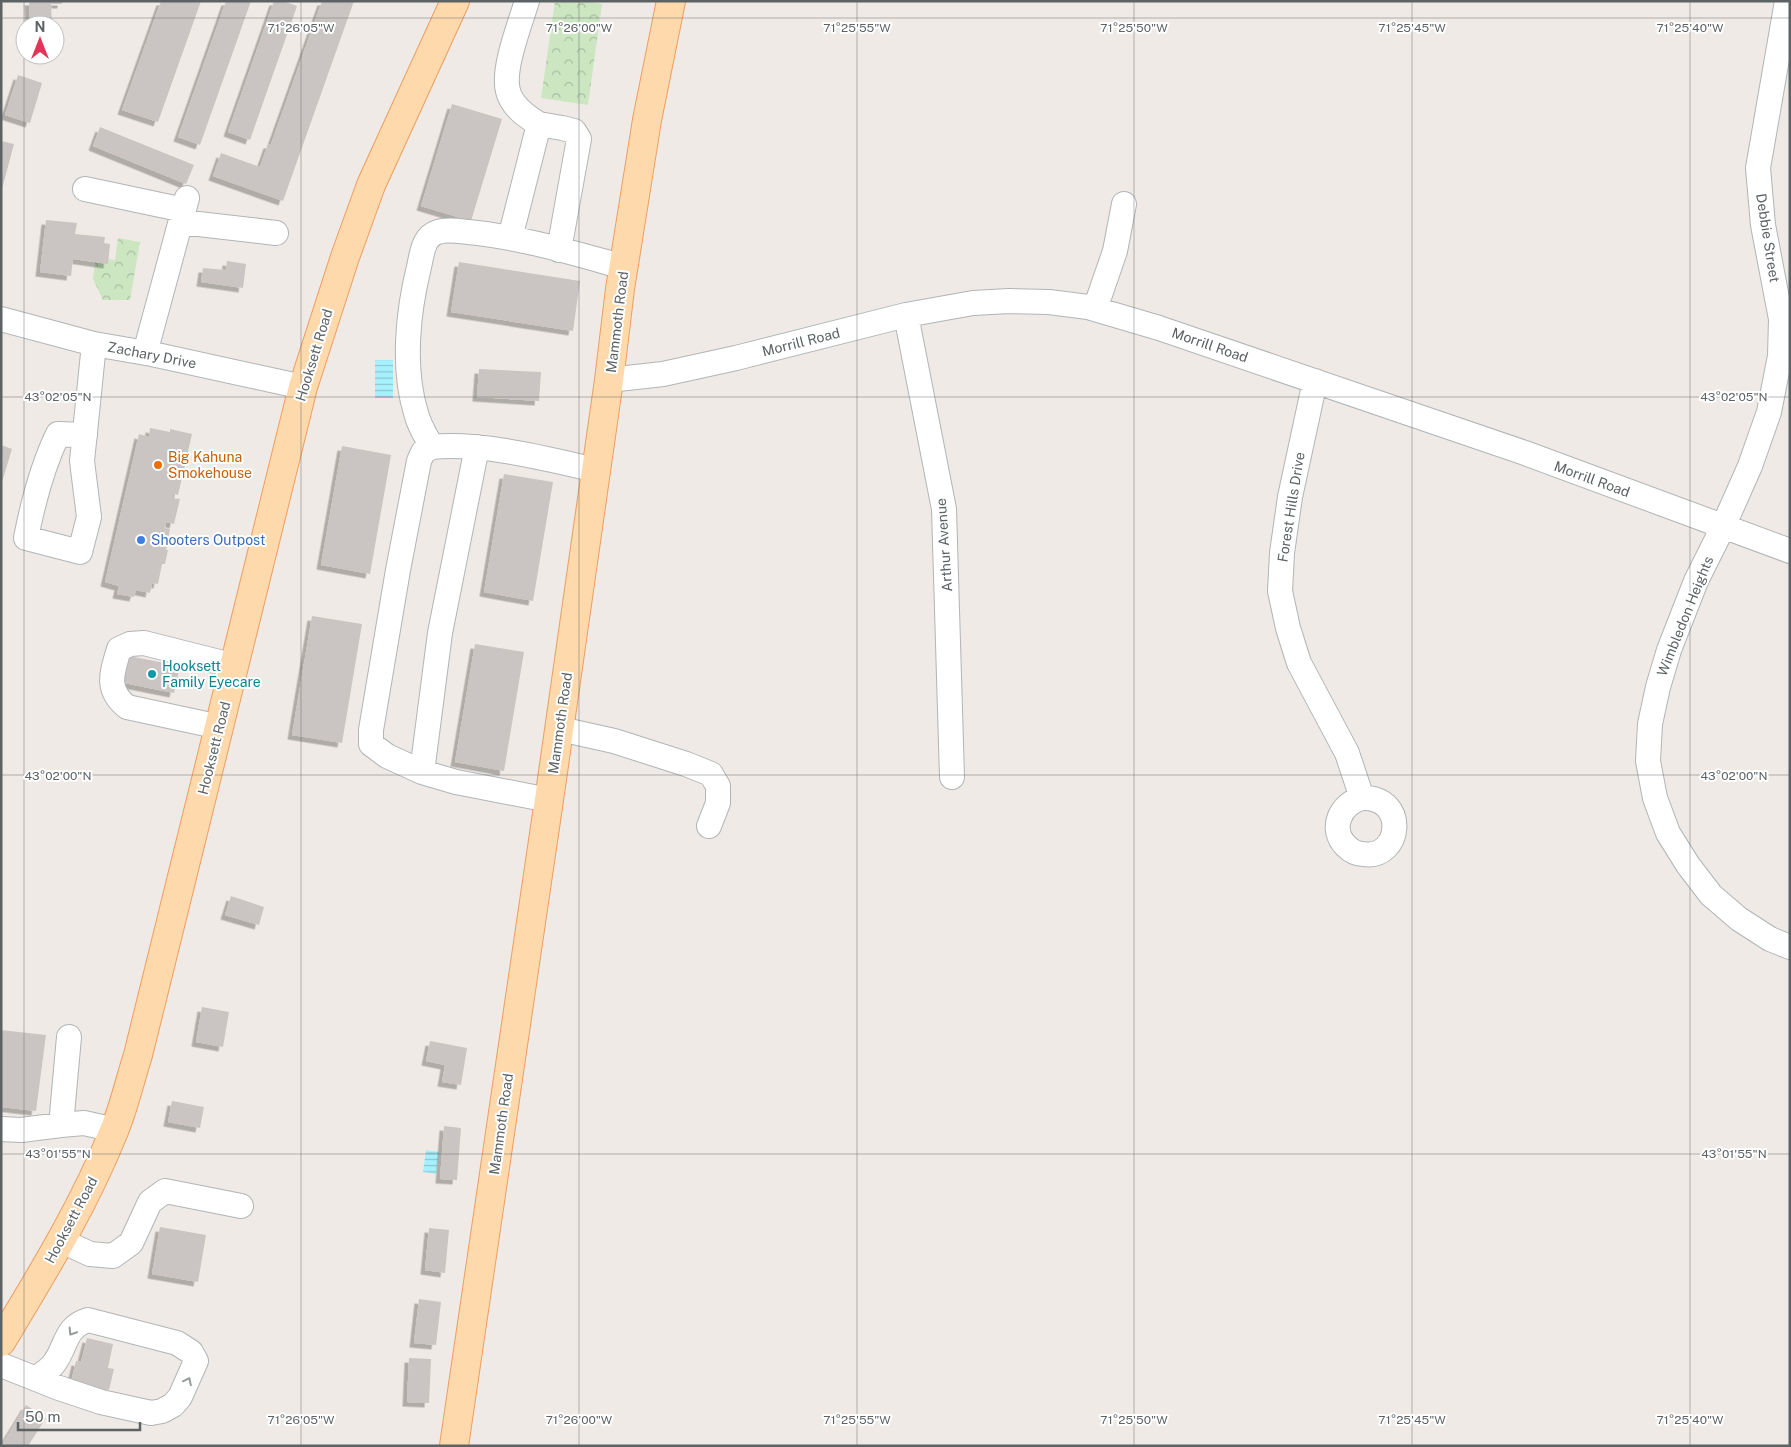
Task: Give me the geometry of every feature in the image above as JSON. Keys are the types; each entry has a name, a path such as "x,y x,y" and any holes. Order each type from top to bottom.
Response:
{"main road":[{"name":"Hooksett Road","path":"1,1342 62,1242 115,1130 138,1055 303,387 344,257 372,185 455,1"},
{"name":"Mammoth Road","path":"454,1446 560,729 624,267 647,120 671,1"}],"street":[{"path":"527,1 509,64 508,93 526,116 539,124 574,131 579,139 559,250"},
{"name":"Debbie Street","path":"1723,527 1750,466 1769,412 1780,356 1781,319 1763,225 1758,168 1787,1"},
{"path":"510,238 539,124"},
{"path":"85,189 184,210 276,233"},
{"path":"1095,309 1115,251 1124,204"},
{"path":"145,353 184,210"},
{"path":"432,448 422,431 416,413 409,365 408,325 412,295 424,244 430,236 438,232 470,232 510,238 624,267"},
{"name":"Morrill Road","path":"609,380 662,374 736,358 906,315 973,303 1009,301 1050,302 1095,309 1159,328 1525,454 1790,551"},
{"name":"Arthur Avenue","path":"906,315 944,509 952,777"},
{"name":"Zachary Drive","path":"1,319 94,344 303,387"},
{"path":"85,436 58,434 47,458 30,515 26,538 80,552 89,517 82,461 85,436 94,344"},
{"name":"Forest Hills Drive","path":"1315,381 1290,497 1282,553 1280,591 1288,628 1299,663 1347,754 1362,798"},
{"path":"549,800 464,783 422,772 387,756 371,744 371,737 398,570 423,452 432,448 449,446 477,448 596,470"},
{"path":"422,772 440,633 477,448"},
{"name":"Wimbledon Heights","path":"1723,527 1696,581 1669,650 1650,724 1648,761 1655,798 1668,833 1710,895 1739,919 1770,939 1790,947"},
{"path":"220,727 127,707 118,700 113,690 112,675 119,649 130,644 144,643 235,666"},
{"path":"560,729 614,742 686,764 711,774 718,786 718,803 709,826"},
{"path":"61,1125 69,1037"},
{"path":"1,1129 21,1130 84,1123 115,1130"},
{"path":"62,1242 90,1254 113,1256 131,1242 150,1202 165,1191 241,1206"},
{"path":"1,1365 101,1402 151,1412 162,1411 173,1405 180,1397 196,1361 191,1352 177,1343 88,1320 78,1323 72,1330 53,1365 37,1378"}],"green space":[{"path":"555,1 581,1 602,4 588,105 541,98"},
{"path":"118,238 140,242 130,300 103,300 93,279 95,262 107,263 108,259 115,260"}],"water":[{"path":"375,360 393,360 393,398 375,398"},
{"path":"426,1150 439,1152 436,1174 423,1172"}],"building":[{"path":"29,1 62,1 62,4 51,4 52,15 30,15"},
{"path":"161,1 201,1 158,122 122,110"},
{"path":"226,1 251,1 200,145 178,137"},
{"path":"274,1 283,1 297,6 250,140 228,132"},
{"path":"322,1 354,1 283,201 213,176 221,153 260,167 268,144 271,144"},
{"path":"18,75 42,83 30,123 5,115"},
{"path":"452,104 502,119 471,221 421,206"},
{"path":"100,127 194,165 186,184 93,146"},
{"path":"1,141 14,144 2,189 1,189"},
{"path":"46,220 77,223 75,234 105,237 104,243 110,244 108,264 73,259 71,276 40,272"},
{"path":"227,261 246,264 243,288 201,282 203,268 226,270"},
{"path":"459,262 580,281 573,331 451,312"},
{"path":"479,369 541,372 539,401 477,397"},
{"path":"150,428 170,432 170,429 192,434 178,495 173,494 172,498 180,499 174,524 166,522 165,528 170,529 166,550 168,550 165,564 162,564 158,584 152,583 150,593 136,590 134,597 117,594 119,586 105,582 139,434 149,437"},
{"path":"1,445 12,449 2,482 1,482"},
{"path":"342,446 391,455 370,574 321,565"},
{"path":"504,474 553,482 533,601 484,592"},
{"path":"312,616 362,624 342,743 292,735"},
{"path":"475,644 524,652 504,771 455,762"},
{"name":"Hooksett Family Eyecare","path":"129,656 180,666 174,693 124,683"},
{"path":"231,896 264,907 259,925 225,915"},
{"path":"202,1007 229,1012 223,1047 196,1042"},
{"path":"1,1030 46,1035 36,1111 1,1107"},
{"path":"430,1041 467,1048 461,1085 442,1082 445,1065 426,1061"},
{"path":"172,1101 204,1107 200,1128 168,1122"},
{"path":"444,1126 461,1128 457,1180 440,1179"},
{"path":"160,1227 206,1235 198,1282 152,1274"},
{"path":"429,1228 449,1230 445,1273 425,1270"},
{"path":"419,1299 441,1302 436,1345 414,1343"},
{"path":"87,1338 113,1344 108,1368 114,1369 109,1390 71,1382 76,1361 81,1362"},
{"path":"409,1358 431,1359 429,1403 407,1402"},
{"path":"26,1405 46,1418 28,1446 1,1446"}],"place":[{"name":"Big Kahuna Smokehouse","path":"158,465"},
{"name":"Shooters Outpost","path":"141,540"},
{"name":"Hooksett Family Eyecare","path":"152,674"}]}
